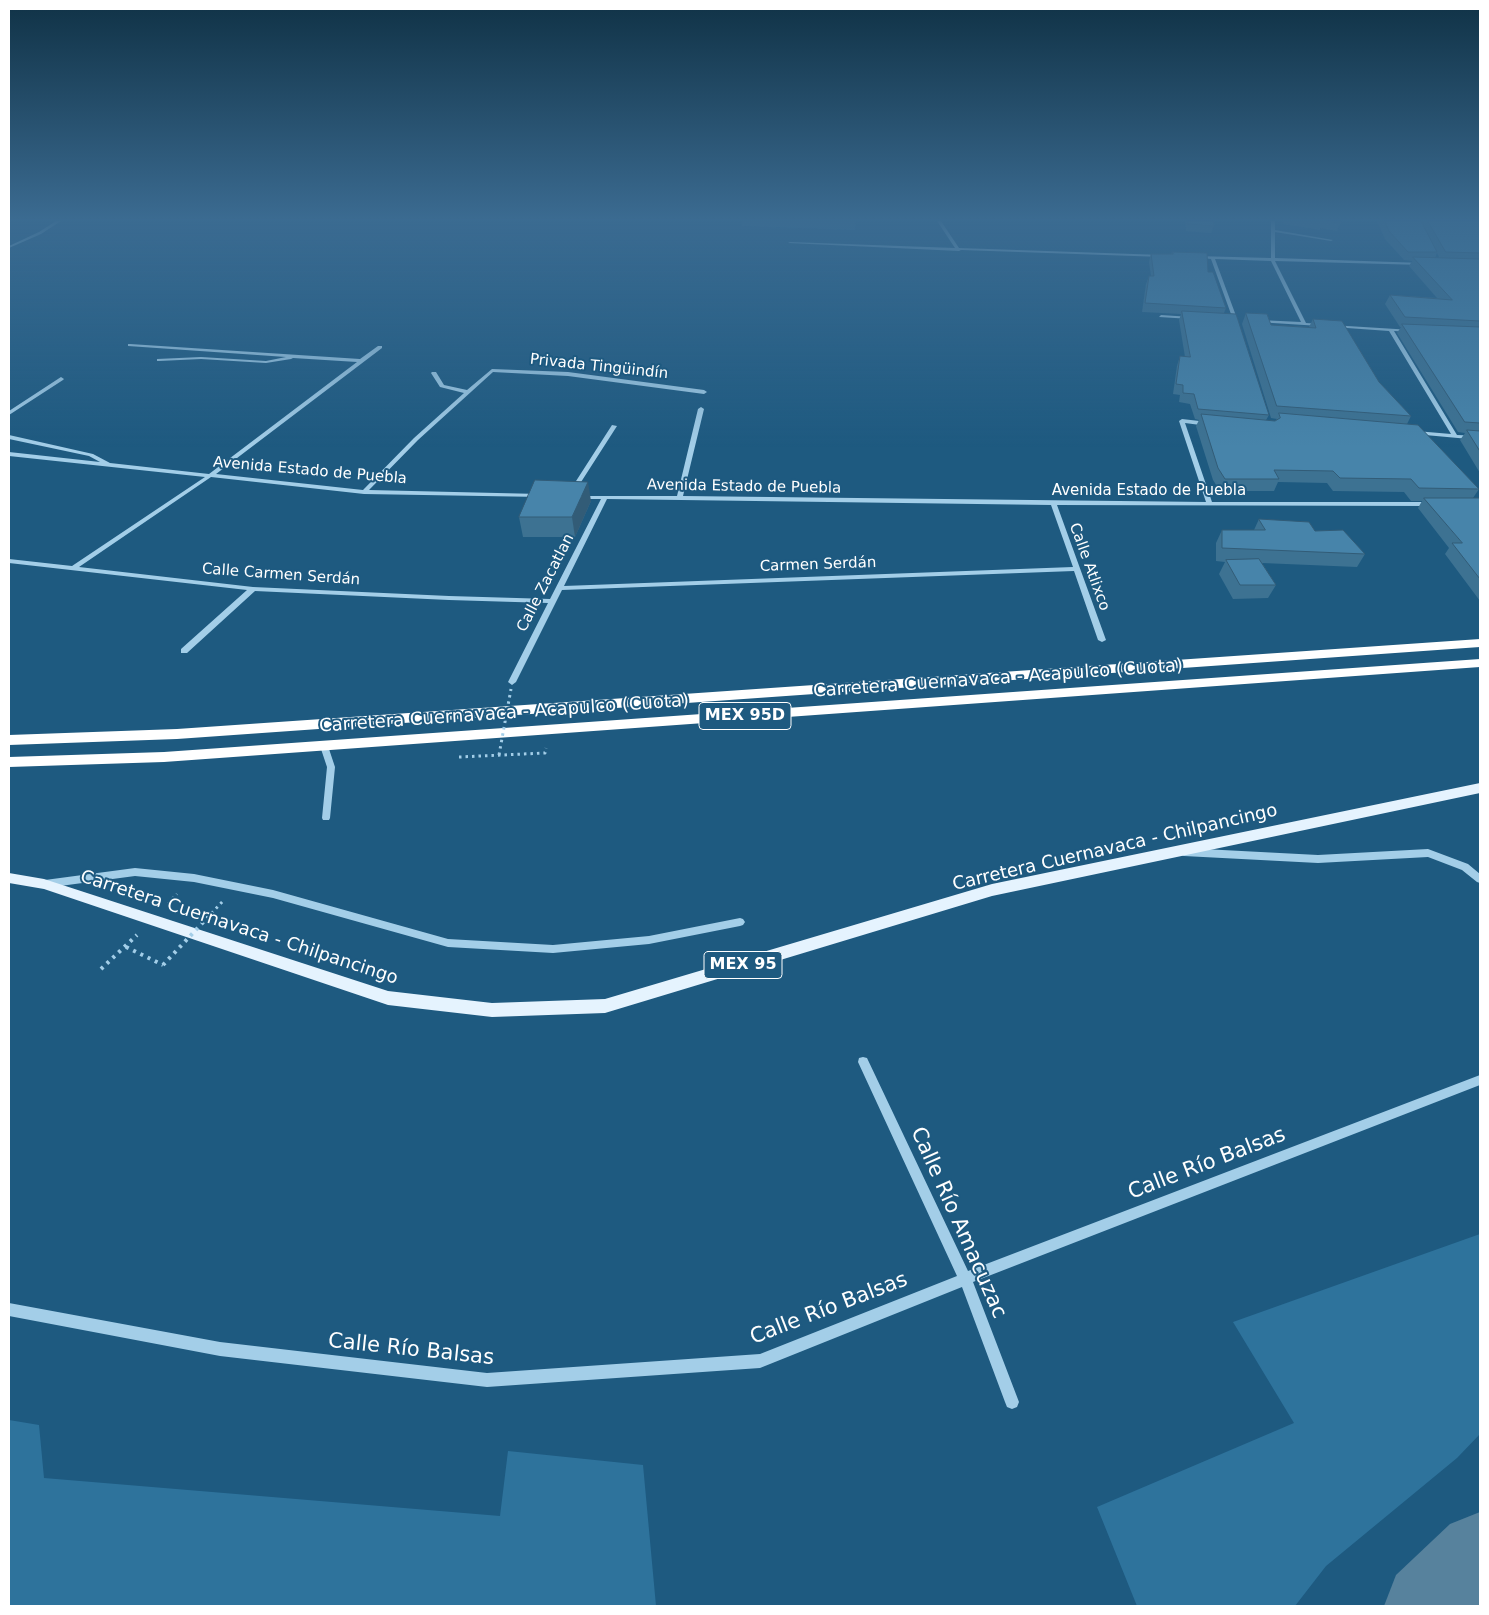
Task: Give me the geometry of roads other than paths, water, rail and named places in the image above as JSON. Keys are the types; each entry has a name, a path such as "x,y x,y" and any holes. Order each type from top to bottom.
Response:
{"highway":[{"name":"Carretera Cuernavaca - Acapulco (Cuota)","path":"9,740 177,734 1480,643"},
{"name":"Carretera Cuernavaca - Acapulco (Cuota)","path":"9,762 164,757 1480,663"}],"main road":[{"name":"Carretera Cuernavaca - Chilpancingo","path":"9,878 44,884 388,998 492,1010 605,1006 992,890 1480,788"}],"street":[{"path":"1227,296 1239,329"},
{"path":"1291,296 1304,324"},
{"path":"1161,316 1198,318"},
{"path":"1227,320 1246,321"},
{"path":"1255,321 1421,331"},
{"path":"1391,330 1455,436"},
{"path":"130,345 361,361"},
{"path":"72,569 211,475 380,347"},
{"path":"159,360 201,358 266,362 301,356"},
{"name":"Privada Tingüindín","path":"467,392 492,370 568,374 704,392"},
{"path":"434,373 442,386 467,392"},
{"path":"9,413 61,379"},
{"path":"364,492 416,439 467,392"},
{"path":"679,499 701,409"},
{"path":"1210,504 1182,421 1211,424"},
{"name":"Avenida Estado de Puebla","path":"614,426 569,496 679,499 1210,504 1442,504"},
{"path":"1406,432 1480,438"},
{"path":"9,437 91,455 110,465"},
{"name":"Avenida Estado de Puebla","path":"9,454 364,492 550,496"},
{"name":"Calle Zacatlan","path":"511,685 605,497"},
{"name":"Calle Atlixco","path":"1053,502 1102,640"},
{"name":"Calle Carmen Serdán","path":"9,561 253,589 552,601"},
{"name":"Carmen Serdán","path":"560,588 1076,569"},
{"path":"184,651 253,589"},
{"path":"324,746 331,767 326,818"},
{"path":"1174,852 1318,859 1428,853 1465,867 1480,879"},
{"path":"44,884 136,872 194,878 273,894 448,943 544,948 649,940 740,922"},
{"name":"Calle Río Amacuzac","path":"863,1062 965,1279 1012,1402"},
{"name":"Calle Río Balsas","path":"9,1310 220,1349 487,1380 760,1361 965,1279 1480,1080"}],"waterway":[{"path":"1427,1606 1480,1554"}]}
